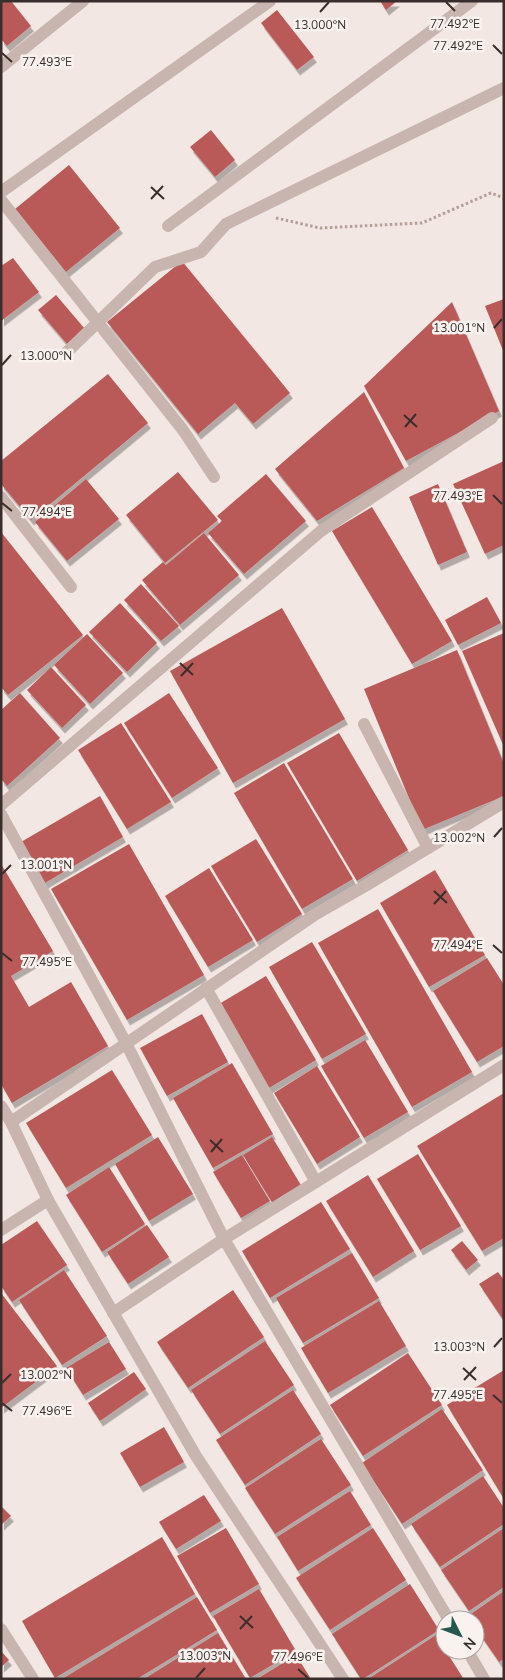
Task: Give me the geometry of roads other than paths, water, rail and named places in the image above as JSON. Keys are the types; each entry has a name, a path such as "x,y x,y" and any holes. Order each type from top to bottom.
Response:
{"street":[{"path":"1,67 82,1"},
{"path":"1,192 270,1"},
{"path":"168,226 472,1"},
{"path":"66,353 155,267 201,252 226,224 504,88"},
{"path":"1,200 183,430 214,478"},
{"path":"1,805 321,531 492,418"},
{"path":"1,497 71,587"},
{"path":"364,724 428,848"},
{"path":"11,1122 316,914 504,802"},
{"path":"1,814 126,1042 224,1239 443,1610"},
{"path":"206,988 316,1182"},
{"path":"113,1314 224,1239 504,1065"},
{"path":"1,1106 11,1122 48,1200 196,1456 343,1679"},
{"path":"1,1230 48,1200"},
{"path":"1,1629 34,1679"},
{"path":"473,1660 484,1679"}]}
